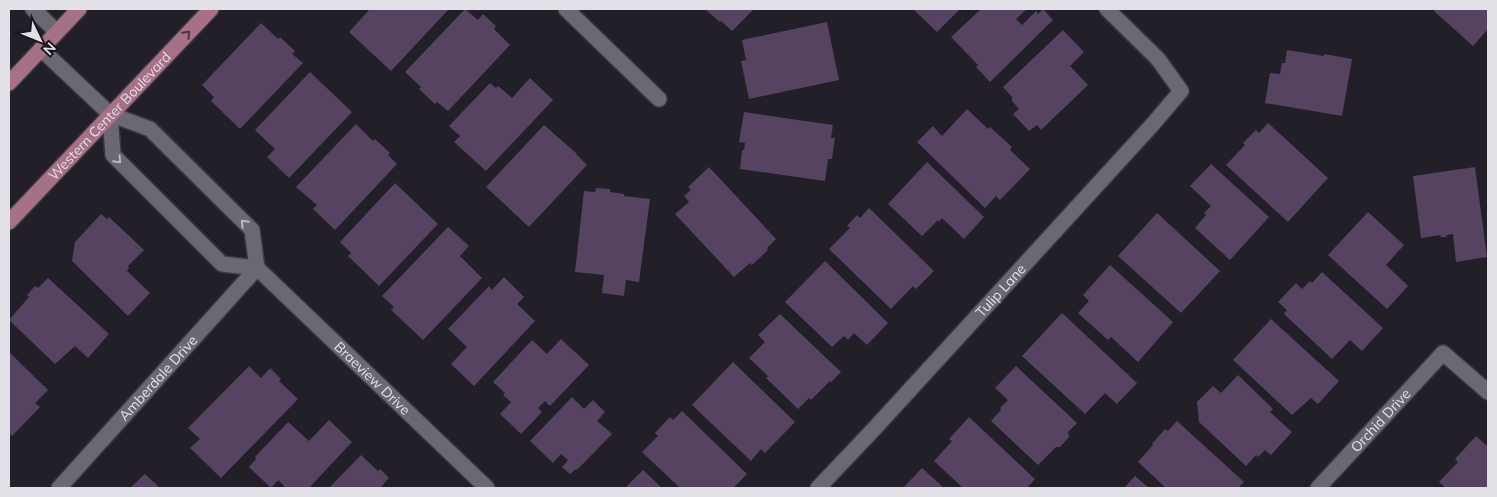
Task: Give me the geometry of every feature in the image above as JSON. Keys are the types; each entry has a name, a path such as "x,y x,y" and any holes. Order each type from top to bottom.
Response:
{"main road":[{"path":"9,83 79,9"},
{"name":"Western Center Boulevard","path":"9,222 211,9"}],"street":[{"path":"33,9 57,32"},
{"path":"566,9 659,99"},
{"name":"Tulip Lane","path":"818,488 874,429 1181,91 1158,59 1107,9"},
{"path":"41,49 110,114 150,129 252,230 257,268 222,264 113,155 110,114"},
{"name":"Amberdale Drive","path":"59,488 257,268"},
{"name":"Braeview Drive","path":"257,268 487,488"},
{"name":"Orchid Drive","path":"1318,488 1443,352 1488,392"}],"building":[{"path":"370,9 449,9 391,71 349,32"},
{"path":"465,9 478,20 483,14 496,26 494,29 510,45 448,111 437,102 435,104 405,72"},
{"path":"705,9 754,9 732,31"},
{"path":"913,9 960,9 937,32"},
{"path":"981,9 1027,9 1016,19 1022,25 1036,11 1038,14 1043,9 1053,20 990,82 976,67 978,65 951,37"},
{"path":"1436,9 1488,9 1488,29 1473,46 1434,11"},
{"path":"827,22 839,80 749,99 741,61 746,60 742,40"},
{"path":"261,23 278,39 280,37 295,51 292,54 303,63 240,129 211,101 214,97 202,85"},
{"path":"1063,30 1084,52 1070,66 1088,85 1041,130 1037,125 1029,131 1013,114 1019,109 1003,87"},
{"path":"1287,50 1352,59 1342,116 1265,103 1270,73 1280,74 1282,63 1285,63"},
{"path":"310,72 352,112 289,178 267,157 275,149 255,130"},
{"path":"530,78 553,100 486,171 454,142 460,136 449,126 490,83 496,88 498,86 512,98"},
{"path":"967,109 988,129 990,127 1012,147 1010,150 1030,169 1000,200 996,196 985,208 917,142 933,126 942,136"},
{"path":"744,112 833,125 831,138 835,138 832,159 828,159 825,181 740,169 742,150 744,150 745,143 739,142"},
{"path":"1268,123 1328,178 1288,222 1226,165 1256,130 1259,133"},
{"path":"356,124 373,141 375,139 390,153 388,155 397,164 335,230 313,209 317,205 296,187"},
{"path":"544,125 587,165 529,227 486,187"},
{"path":"927,162 984,217 964,239 942,218 922,236 888,204"},
{"path":"1211,164 1269,217 1230,260 1195,228 1206,215 1204,213 1211,206 1190,186"},
{"path":"709,167 776,239 767,248 768,250 752,265 750,263 734,277 675,214 689,202 684,196 691,190 688,187"},
{"path":"1475,167 1487,257 1456,262 1453,234 1446,235 1447,237 1441,237 1440,235 1421,238 1413,176"},
{"path":"395,183 438,224 379,286 348,256 351,253 340,242"},
{"path":"596,188 610,189 610,192 624,194 624,196 650,199 639,282 626,280 624,296 602,293 604,275 575,272 584,191 595,192"},
{"path":"869,208 934,271 916,289 913,286 891,309 829,249 850,228 847,226 857,215 860,218"},
{"path":"1368,212 1404,245 1386,265 1408,286 1387,309 1328,255"},
{"path":"1157,213 1220,271 1181,313 1118,256"},
{"path":"101,214 107,219 109,217 144,250 128,266 127,271 150,293 128,316 72,261 75,242"},
{"path":"448,227 469,246 460,256 482,278 423,340 391,310 394,307 382,296"},
{"path":"825,261 888,323 867,345 854,333 848,340 844,336 832,347 785,302"},
{"path":"1110,265 1173,322 1138,362 1111,337 1108,340 1078,313 1089,301 1083,295"},
{"path":"1322,272 1383,328 1362,351 1350,340 1332,359 1284,314 1287,310 1278,302 1296,283 1302,289 1310,281 1312,283"},
{"path":"504,277 524,297 517,304 535,321 474,386 451,364 467,347 448,329 489,286 492,290"},
{"path":"48,278 109,334 88,358 75,346 55,364 9,320 29,297 27,295 35,286 38,288"},
{"path":"1062,313 1137,383 1117,404 1105,393 1085,414 1022,356"},
{"path":"780,314 841,372 811,400 809,398 798,409 766,378 768,376 749,358 765,342 758,335"},
{"path":"1271,319 1339,381 1318,404 1311,398 1292,415 1233,360"},
{"path":"561,339 589,365 550,406 545,401 538,408 542,412 521,434 500,414 511,402 503,395 505,393 493,382 532,340 547,354"},
{"path":"9,352 48,390 35,403 40,407 12,436 9,432"},
{"path":"733,362 795,422 765,453 761,449 751,461 692,405"},
{"path":"249,366 261,378 270,368 281,379 279,381 298,399 221,478 190,448 200,439 188,428"},
{"path":"1016,366 1077,423 1068,432 1069,437 1060,447 1056,447 1038,465 991,421 1008,400 995,388"},
{"path":"1238,375 1273,409 1270,412 1292,432 1271,455 1265,450 1258,457 1256,455 1246,466 1199,422 1197,402 1213,386 1221,393"},
{"path":"572,397 584,409 593,400 605,412 597,421 612,434 577,470 570,474 562,467 568,460 561,454 553,463 530,441"},
{"path":"682,411 747,474 733,488 680,488 642,452 658,436 655,433 670,417 673,420"},
{"path":"969,417 1035,479 1027,488 963,488 934,461 952,441 949,439"},
{"path":"329,420 352,442 309,488 286,488 278,480 271,488 249,467 256,459 255,457 288,422 309,441"},
{"path":"1177,421 1244,482 1238,488 1166,488 1138,462 1165,429 1168,431"},
{"path":"1476,436 1488,447 1488,488 1446,488 1439,482 1458,462 1455,459"},
{"path":"361,455 378,471 380,469 389,478 381,487 383,488 329,488"},
{"path":"922,468 944,488 903,488"},
{"path":"643,470 662,488 625,488"},
{"path":"145,474 160,488 130,488"},
{"path":"1135,476 1149,488 1124,488"}]}
